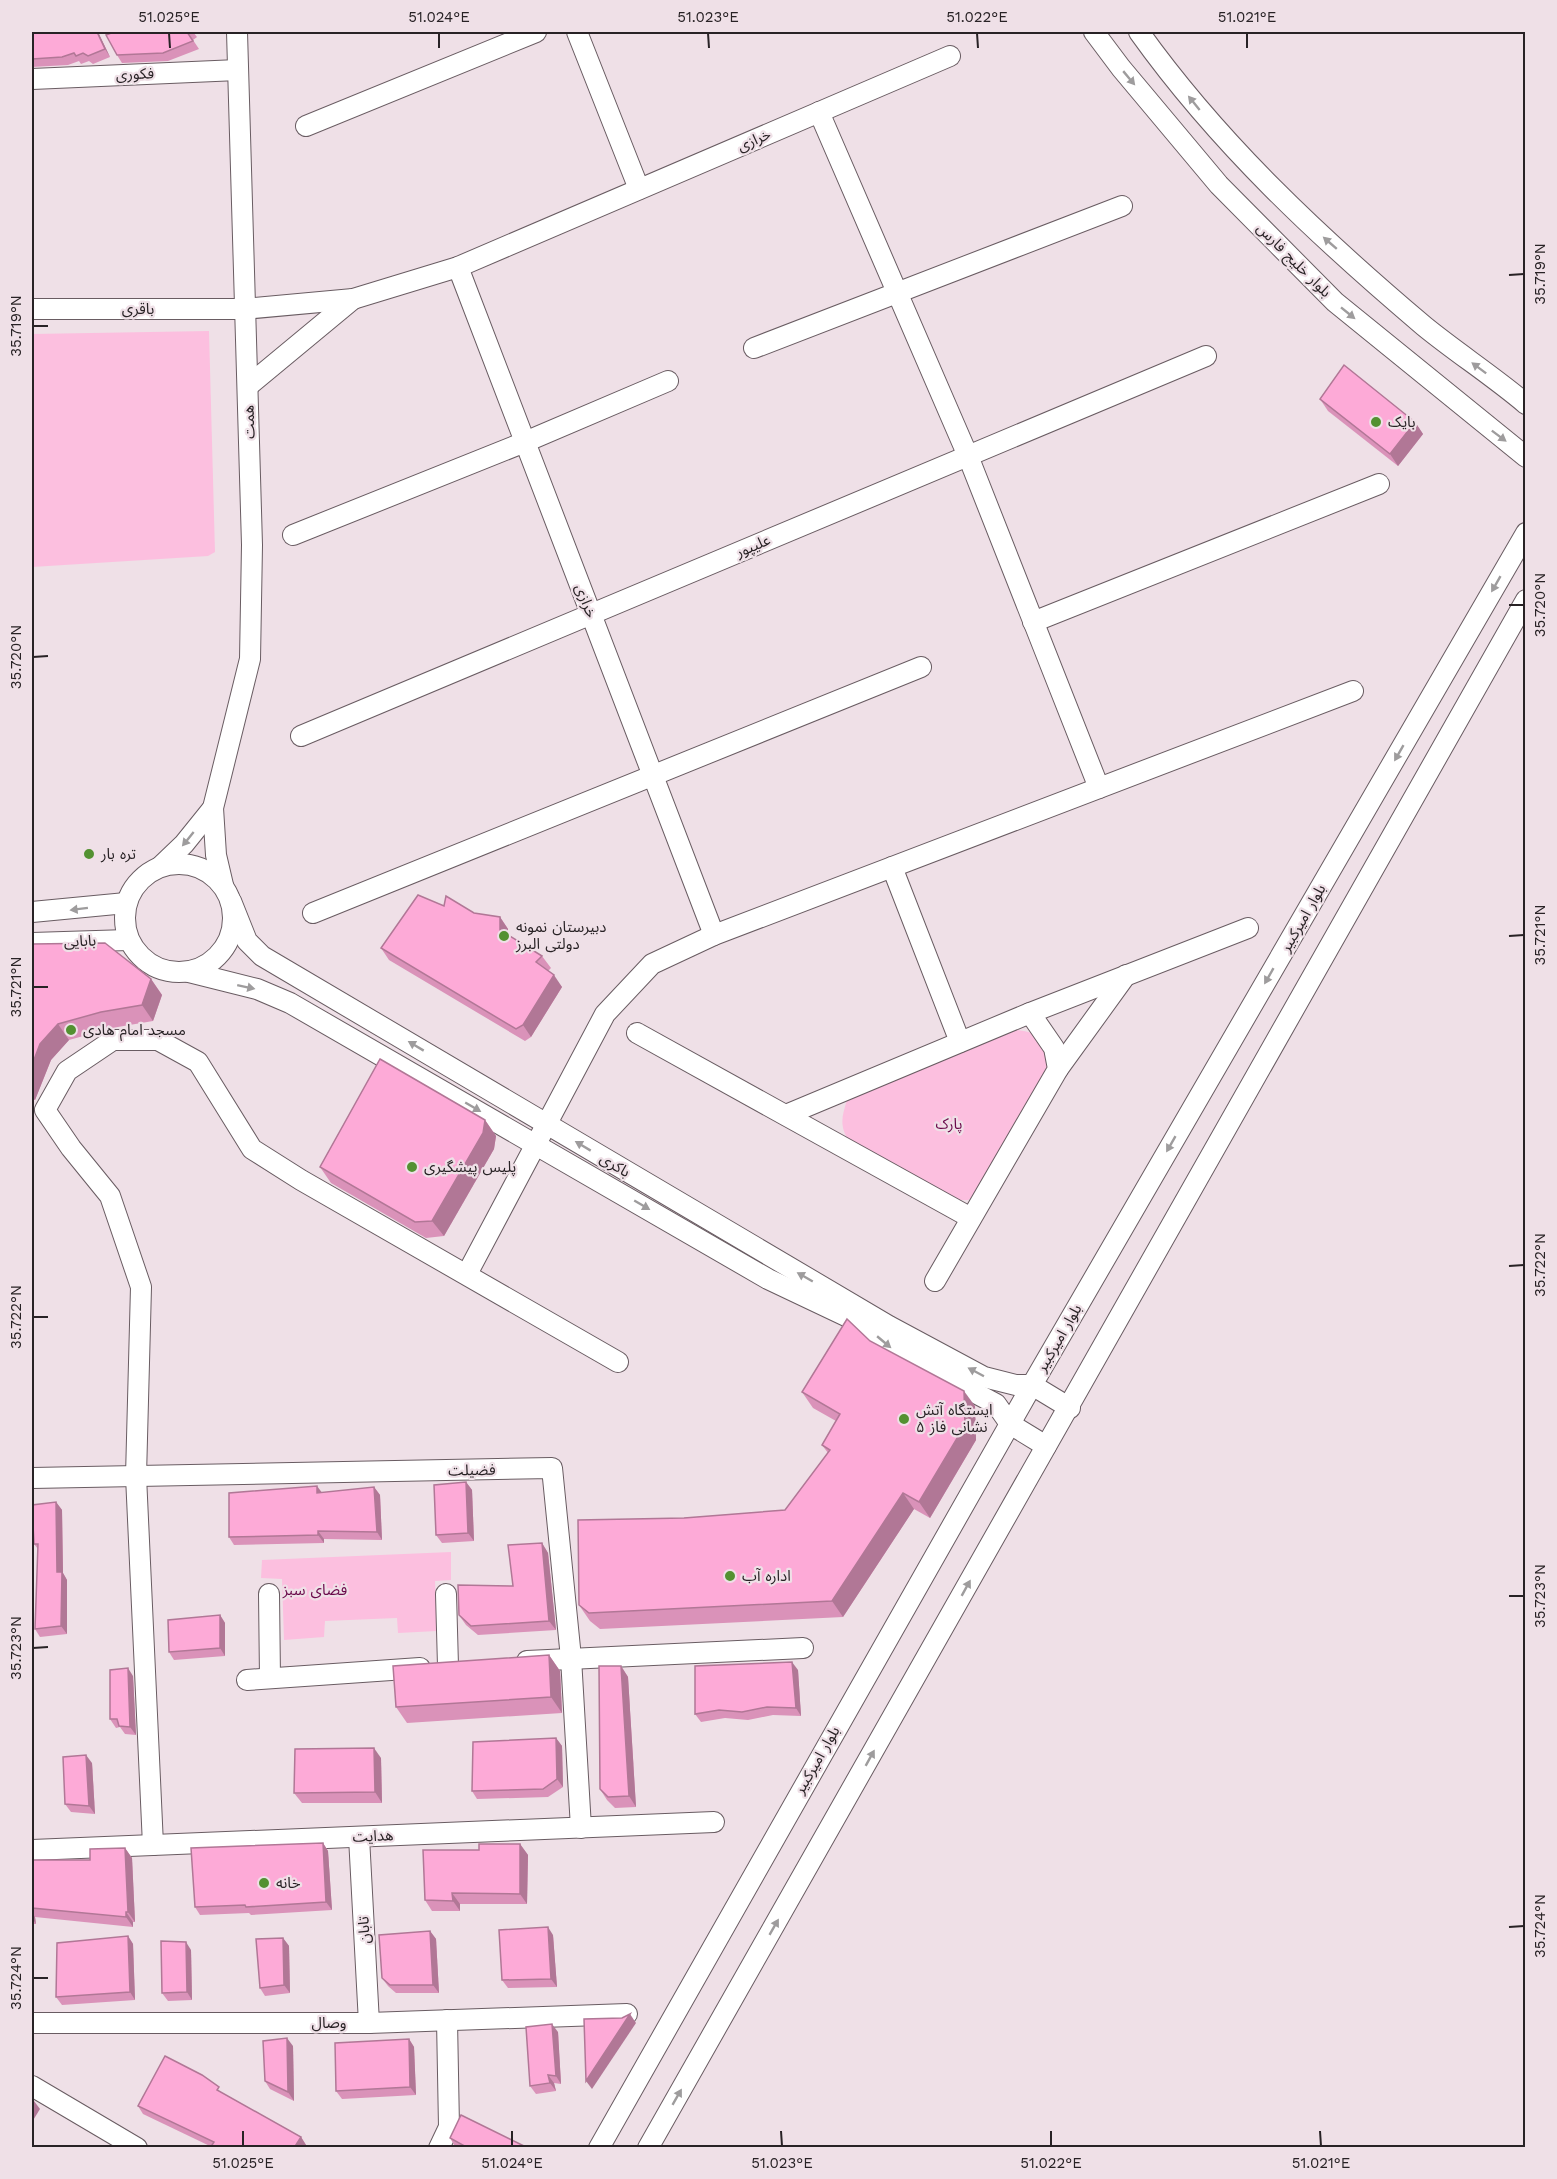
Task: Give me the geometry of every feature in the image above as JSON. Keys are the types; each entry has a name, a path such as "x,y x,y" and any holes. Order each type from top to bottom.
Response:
{"street":[{"name":"همت","path":"213,808 250,659 252,545 237,32"},
{"path":"306,126 536,32"},
{"path":"578,32 639,189"},
{"name":"بلوار خلیج فارس","path":"1094,32 1121,68 1219,185 1335,302 1526,457"},
{"path":"1139,32 1216,130 1298,214 1425,327 1526,404"},
{"name":"خرازی","path":"244,309 353,299 458,267 950,56"},
{"name":"فکوری","path":"32,79 238,70"},
{"path":"819,112 968,456 1099,788"},
{"path":"754,348 1122,206"},
{"name":"خرازی","path":"458,267 714,935"},
{"path":"248,386 353,299"},
{"name":"باقری","path":"32,309 244,309"},
{"name":"علیپور","path":"301,736 1206,356"},
{"path":"294,535 525,442 668,381"},
{"path":"1033,622 1379,484"},
{"name":"بلوار امیرکبیر","path":"599,2148 1032,1385 1526,533"},
{"path":"648,2148 1046,1446 1070,1408 1526,600"},
{"path":"313,913 921,667"},
{"path":"467,1274 605,1014 652,964 714,935 1353,691"},
{"path":"213,808 216,855 234,919 230,937 221,954 207,965 189,972 171,972 153,966 138,955 128,940 124,922 126,903 133,887 145,874 160,866 184,844 213,808"},
{"path":"160,866 178,863 195,866 211,873 227,893"},
{"path":"892,867 960,1042"},
{"name":"باکری","path":"227,893 247,941 262,956 910,1337 984,1377 1016,1385 1032,1385"},
{"name":"بابایی","path":"32,912 126,903"},
{"path":"786,1115 1030,1013 1248,928"},
{"name":"بابایی","path":"32,943 128,940"},
{"name":"باکری","path":"189,972 257,989 290,1003 768,1279 866,1325 887,1346 996,1404 1010,1424 1046,1446"},
{"path":"934,1281 1058,1069 1126,975"},
{"path":"1030,1013 1054,1048 1058,1069"},
{"path":"637,1034 971,1218"},
{"path":"153,1845 136,1476 141,1287 110,1196 71,1148 45,1110 66,1071 113,1041 158,1040 198,1062 252,1149 301,1180 618,1362"},
{"path":"1032,1385 1070,1408"},
{"name":"فضیلت","path":"32,1478 552,1468 571,1658 581,1828"},
{"path":"269,1594 270,1678"},
{"path":"446,1594 448,1666"},
{"path":"504,1663 803,1648"},
{"path":"247,1680 470,1665"},
{"name":"هدایت","path":"32,1850 714,1822"},
{"name":"تابان","path":"359,1837 369,2023"},
{"name":"وصال","path":"39,2023 369,2023 627,2014"},
{"path":"439,2148 449,2127 447,2020"},
{"path":"32,2039 39,2023"},
{"path":"32,2086 137,2148"}],"green space":[{"path":"209,331 215,552 208,556 32,567 32,334"},
{"name":"پارک","path":"1017,1030 1033,1034 1042,1041 1053,1067 979,1194 968,1200 956,1200 849,1141 842,1121 847,1100"},
{"name":"فضای سبز","path":"451,1552 451,1580 435,1581 437,1631 398,1633 397,1618 325,1621 324,1637 284,1640 282,1579 261,1578 262,1560"}],"building":[{"path":"32,32 97,32 105,49 88,56 83,53 76,56 74,53 62,57 32,59"},
{"path":"114,32 187,32 193,41 163,53 117,55 106,35"},
{"name":"بایک","path":"1344,365 1415,422 1390,454 1320,399"},
{"path":"418,895 444,906 446,896 474,913 500,917 500,930 542,956 536,962 554,975 523,1025 516,1029 381,948"},
{"name":"مسجد امام هادی","path":"105,943 151,979 142,1005 101,1012 58,1024 40,1044 32,1065 32,944"},
{"name":"پلیس پیشگیری","path":"380,1059 485,1120 483,1133 432,1221 415,1222 320,1167"},
{"path":"847,1319 870,1341 964,1391 965,1425 919,1502 903,1493 832,1601 589,1613 579,1605 578,1520 684,1518 785,1510 830,1450 822,1445 840,1414 802,1392"},
{"path":"466,1482 468,1533 436,1535 434,1485"},
{"path":"317,1486 317,1493 374,1487 377,1532 318,1531 318,1535 229,1537 229,1493"},
{"path":"56,1502 57,1572 62,1572 61,1626 35,1629 38,1544 34,1544 32,1505"},
{"path":"542,1543 549,1621 471,1626 459,1615 458,1585 513,1586 508,1545"},
{"path":"220,1615 220,1648 169,1652 168,1620"},
{"path":"549,1655 551,1697 396,1707 393,1666"},
{"path":"792,1662 796,1708 767,1707 742,1712 719,1710 695,1714 695,1666"},
{"path":"599,1666 621,1666 629,1796 608,1797 600,1789"},
{"path":"128,1668 130,1727 119,1726 117,1719 110,1719 110,1670"},
{"path":"556,1738 557,1779 543,1789 472,1791 473,1742"},
{"path":"374,1748 375,1792 294,1793 295,1749"},
{"path":"86,1755 89,1806 65,1804 63,1757"},
{"path":"323,1843 326,1902 246,1907 245,1905 195,1907 191,1848"},
{"path":"479,1844 520,1844 520,1894 452,1893 453,1901 425,1900 423,1850 479,1850"},
{"path":"125,1848 128,1912 126,1912 126,1917 32,1908 32,1860 90,1860 90,1849"},
{"path":"548,1927 551,1979 502,1980 499,1930"},
{"path":"430,1931 433,1985 390,1985 382,1978 379,1935"},
{"path":"128,1936 130,1992 56,1997 57,1943"},
{"path":"283,1938 284,1985 260,1988 256,1939"},
{"path":"161,1941 186,1942 187,1992 162,1993"},
{"path":"630,2014 586,2081 584,2019 622,2018"},
{"path":"552,2024 556,2076 548,2075 550,2083 530,2086 526,2027"},
{"path":"287,2038 288,2092 265,2081 263,2041"},
{"path":"409,2039 410,2087 336,2091 335,2043"},
{"path":"165,2056 202,2075 219,2087 217,2090 301,2137 294,2148 216,2148 212,2145 214,2142 138,2106"},
{"path":"461,2115 528,2148 468,2148 450,2138"}],"place":[{"name":"بایک","path":"1376,422"},
{"name":"تره بار","path":"89,854"},
{"name":"دبیرستان نمونه دولتی البرز","path":"504,936"},
{"name":"مسجد امام هادی","path":"71,1030"},
{"name":"پلیس پیشگیری","path":"412,1167"},
{"name":"ایستگاه آتش نشانی فاز ۵","path":"904,1419"},
{"name":"اداره آب","path":"730,1576"},
{"name":"خانه","path":"264,1883"}]}
